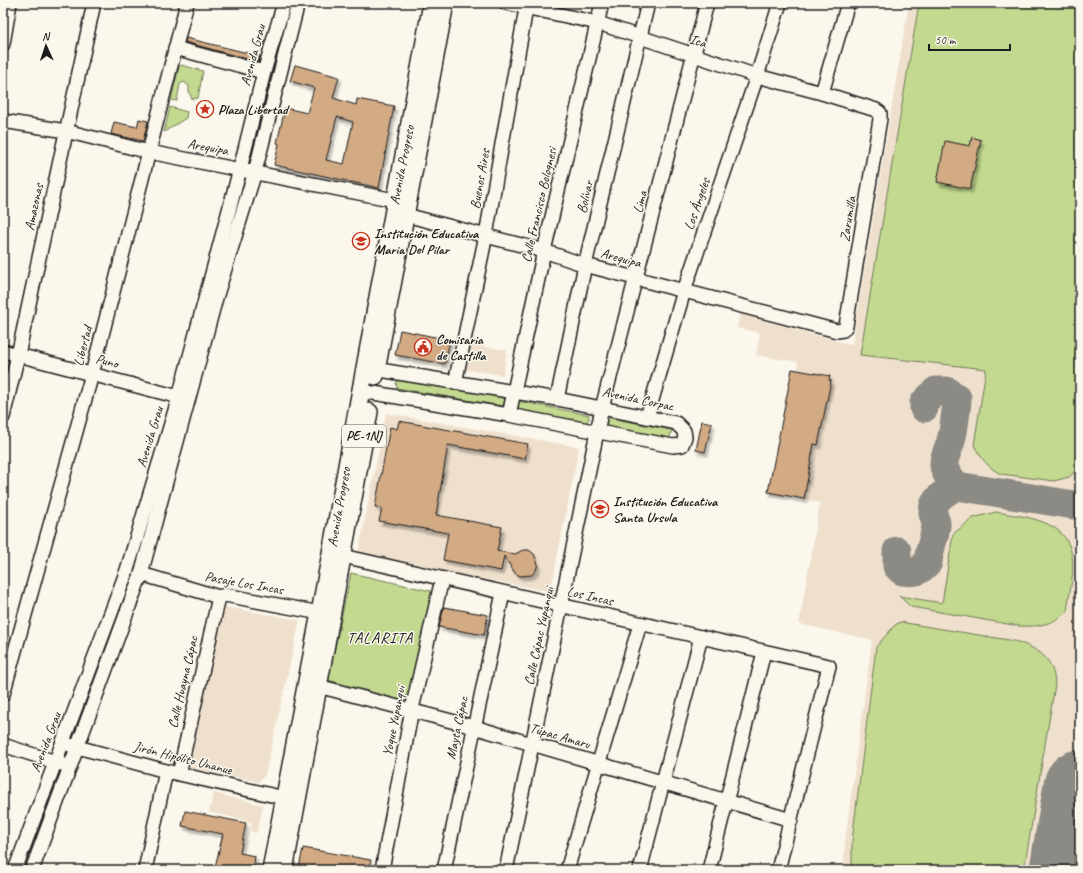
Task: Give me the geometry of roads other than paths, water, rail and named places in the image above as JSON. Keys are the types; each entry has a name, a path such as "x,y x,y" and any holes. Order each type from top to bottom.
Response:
{"main road":[{"name":"Avenida Progreso","path":"271,870 291,800 318,686 343,556 366,392 400,208 432,3"},
{"name":"Avenida Progreso","path":"400,208 445,3"},
{"name":"Avenida Progreso","path":"284,870 291,800 320,613 366,392"}],"street":[{"path":"3,44 10,3"},
{"name":"Amazonas","path":"3,417 18,355 94,3"},
{"name":"Libertad","path":"3,694 92,374 187,3"},
{"name":"Avenida Grau","path":"15,870 127,570 179,397 240,169 264,72 284,3"},
{"name":"Avenida Grau","path":"32,870 141,574 216,298 255,172 298,3"},
{"name":"Ica","path":"506,3 527,5 598,23 693,56 757,76 822,92 876,110 880,113"},
{"name":"Calle Francisco Bolognesi","path":"510,415 544,251 602,3"},
{"name":"Bolívar","path":"556,399 585,265 648,3"},
{"name":"Lima","path":"602,408 637,279 707,3"},
{"name":"Los Ángeles","path":"647,417 684,291 757,76 780,3"},
{"path":"822,92 848,3"},
{"name":"Buenos Aires","path":"455,383 486,235 527,5"},
{"path":"175,48 264,72"},
{"name":"Zarumilla","path":"843,330 846,326 880,113"},
{"name":"Arequipa","path":"3,121 66,131 149,152 255,172 400,208 486,235 544,251 585,265 837,331 843,330"},
{"name":"Puno","path":"3,351 179,397"},
{"name":"Avenida Corpac","path":"366,392 510,415 673,446 682,445 685,437 684,431 680,425 647,417 556,399 370,369"},
{"name":"Calle Cápac Yupanqui","path":"506,870 602,408"},
{"name":"Los Incas","path":"343,556 829,666 791,820"},
{"name":"Pasaje Los Incas","path":"141,574 219,597 225,595 320,613"},
{"name":"Yoque Yupanqui","path":"382,870 412,709 442,579"},
{"name":"Mayta Cápac","path":"444,870 503,593"},
{"name":"Calle Huayna Cápac","path":"179,774 219,597"},
{"path":"567,870 640,624"},
{"path":"640,870 701,637"},
{"path":"709,870 764,652"},
{"name":"Túpac Amaru","path":"318,686 412,709 598,763 662,784 791,820"},
{"name":"Jirón Hipólito Unanue","path":"63,742 166,772 291,800"},
{"path":"3,745 70,766"},
{"path":"145,870 166,772"},
{"path":"778,870 791,820"}],"place":[{"name":"Plaza Libertad","path":"205,109"},
{"name":"Institución Educativa Maria Del Pilar","path":"361,241"},
{"name":"Comisaria de Castilla","path":"423,347"},
{"name":"Institución Educativa Santa Ursula","path":"600,509"}],"district":[{"name":"TALARITA","path":"380,638"}]}
